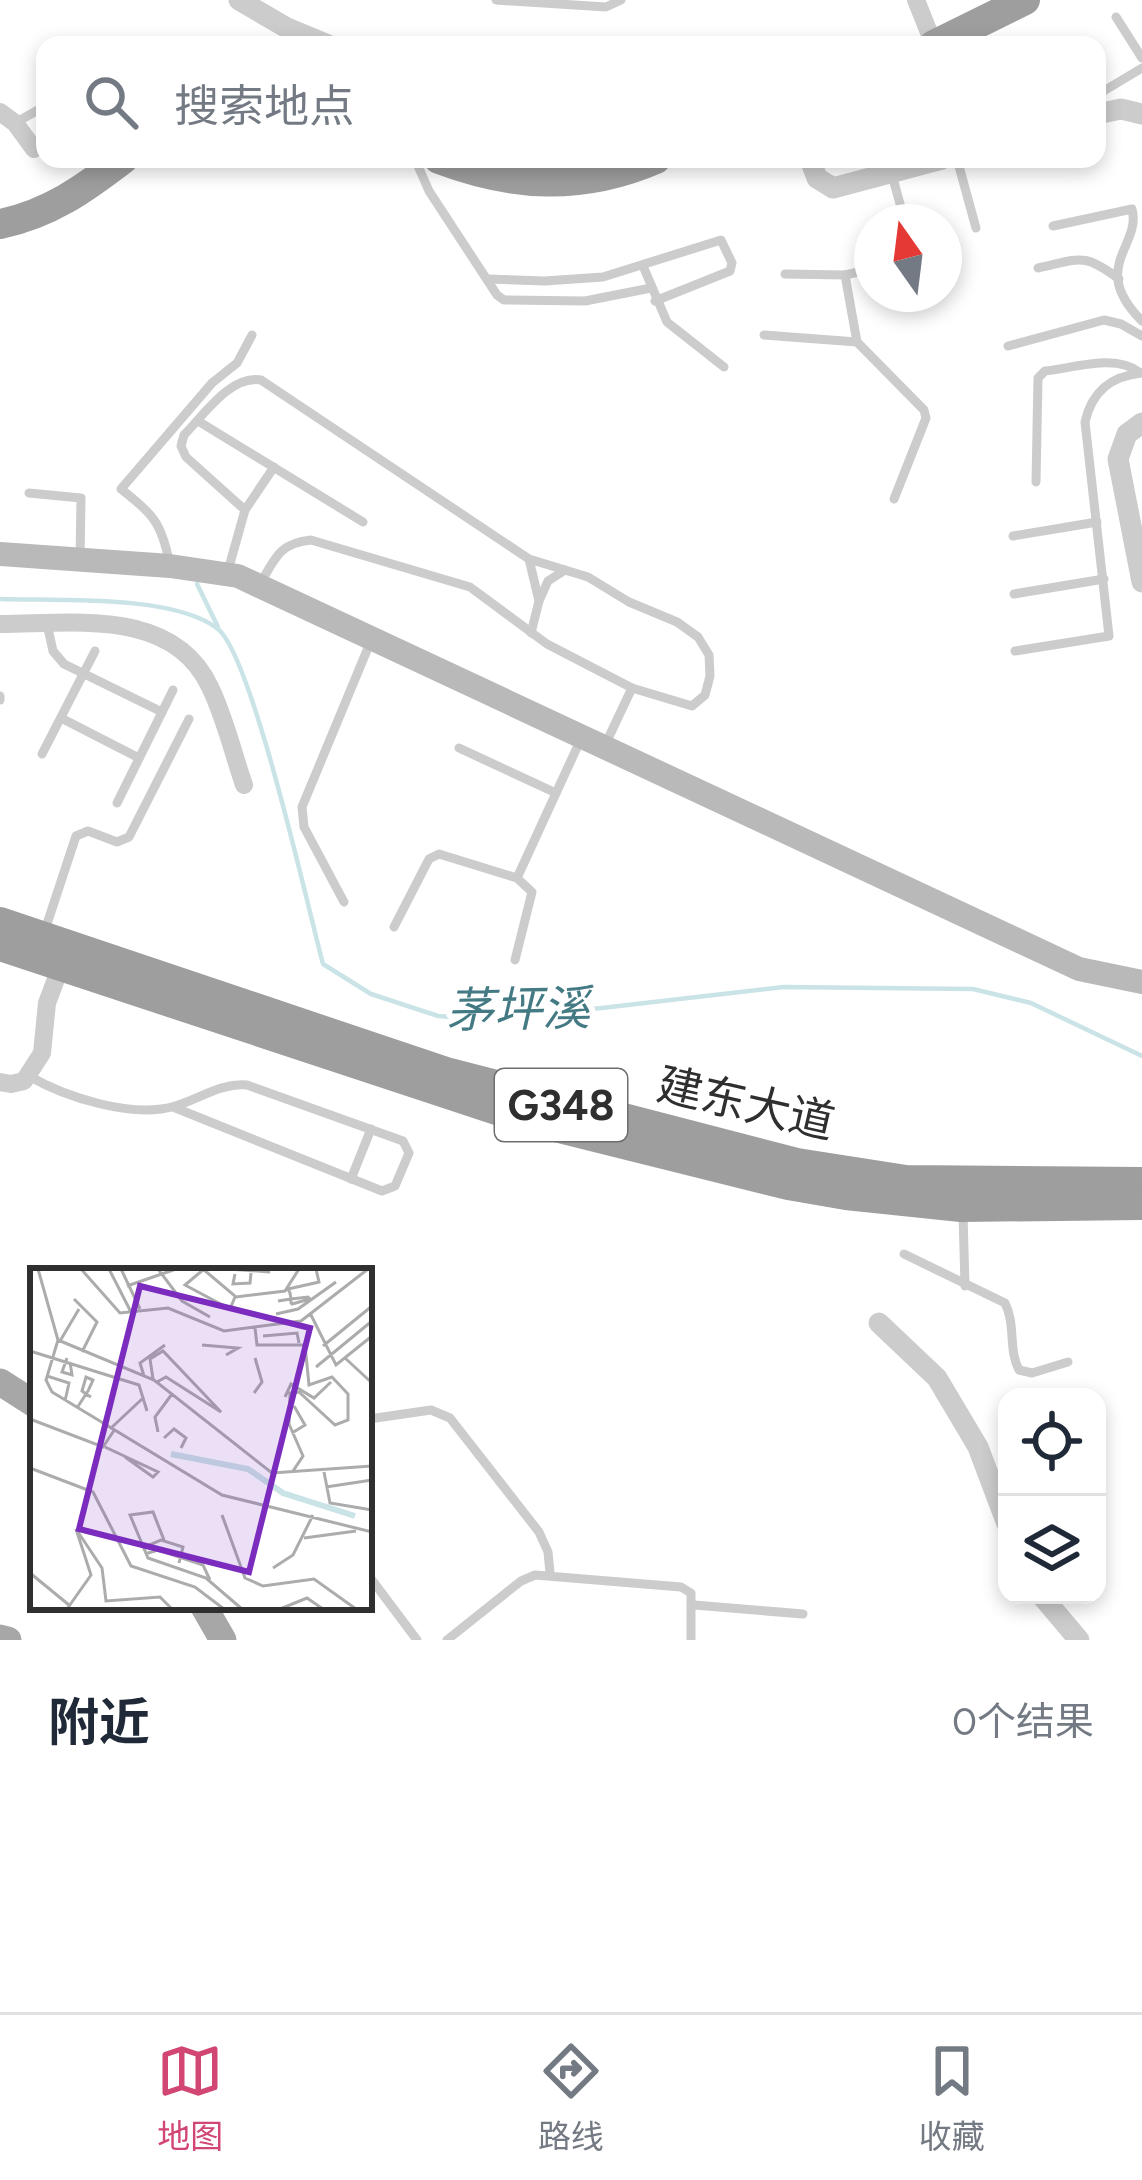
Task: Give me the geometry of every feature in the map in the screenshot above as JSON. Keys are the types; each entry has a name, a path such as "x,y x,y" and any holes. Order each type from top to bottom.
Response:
{"highway":[{"path":"952,36 1025,0"},
{"path":"2,213 75,168"},
{"path":"2,213 72,198 111,168"},
{"path":"468,168 511,181 544,184 610,176 632,168"},
{"name":"建东大道","path":"0,922 52,951"},
{"name":"建东大道","path":"0,946 52,951 533,1098 815,1167 906,1180 962,1194 1142,1205"},
{"name":"建东大道","path":"962,1194 1142,1182"}],"main road":[{"path":"0,554 170,566 260,584 1079,969 1142,982"},
{"path":"0,1364 30,1380"},
{"path":"0,1382 30,1401"},
{"path":"187,1610 204,1640"},
{"path":"206,1610 223,1640"}],"street":[{"path":"239,0 306,36"},
{"path":"916,0 930,36"},
{"path":"1106,106 1142,114"},
{"path":"7,117 34,149"},
{"path":"813,168 817,178 833,188 911,168"},
{"path":"1142,423 1126,434 1118,458 1142,582"},
{"path":"0,624 132,628 180,647 212,689 244,785"},
{"path":"0,1082 18,1084 29,1076 42,1052 52,951"},
{"path":"879,1323 937,1378 978,1447 998,1500"},
{"path":"1049,1604 1079,1640"}],"lane":[{"path":"496,0 606,7 621,0"},
{"path":"1106,97 1142,63 1115,17"},
{"path":"7,117 36,109"},
{"path":"419,168 496,295 514,302 585,301 651,288"},
{"path":"959,168 976,228"},
{"path":"891,174 900,204"},
{"path":"1054,226 1132,208 1136,225 1119,279 1123,298 1142,321"},
{"path":"488,279 574,280 643,266 721,240 732,263 730,271 656,301"},
{"path":"1038,268 1084,258 1119,279"},
{"path":"643,266 656,301 675,331 724,367"},
{"path":"785,274 854,273"},
{"path":"844,275 857,342 924,410 926,418 894,499"},
{"path":"1008,346 1104,320 1142,336"},
{"path":"170,566 164,532 155,516 121,489 196,400 237,363 252,335"},
{"path":"764,335 857,342"},
{"path":"1036,482 1038,377 1045,371 1115,363 1129,364 1141,373"},
{"path":"1015,651 1109,636 1085,438 1087,414 1102,388 1123,376 1141,373"},
{"path":"245,510 186,457 181,446 184,435 235,384 248,378 261,380 529,559 566,569 677,622 698,637 709,655 710,676 705,695 692,706 676,704 632,688 531,633 470,587 311,540 292,542 278,554 260,584"},
{"path":"199,421 363,522"},
{"path":"227,574 245,510 274,467"},
{"path":"29,493 81,498 80,560"},
{"path":"1013,536 1096,521"},
{"path":"529,559 538,601"},
{"path":"531,633 548,581 566,569"},
{"path":"1015,594 1104,579"},
{"path":"46,624 57,659 162,712"},
{"path":"344,902 304,827 302,807 373,637"},
{"path":"42,754 95,651"},
{"path":"517,878 556,794 632,688"},
{"path":"117,803 173,690"},
{"path":"61,718 140,758"},
{"path":"52,951 76,836 88,831 117,842 129,837 189,718"},
{"path":"459,748 556,794"},
{"path":"394,927 429,859 439,854 517,878 532,892 515,960"},
{"path":"29,1076 51,1088 116,1106 173,1107 390,1191 409,1153 403,1141 247,1085 221,1086 173,1107"},
{"path":"352,1179 371,1129"},
{"path":"962,1194 965,1286"},
{"path":"904,1254 1005,1303 1012,1318 1013,1359 1019,1370 1031,1372 1068,1362"},
{"path":"372,1419 431,1410 450,1418 538,1532 548,1552 550,1574"},
{"path":"447,1640 521,1581 550,1574 681,1587 691,1592 694,1605 691,1640"},
{"path":"372,1580 417,1640"},
{"path":"694,1605 803,1614"}],"waterway":[{"path":"197,584 218,627"},
{"name":"茅坪溪","path":"0,599 144,605 198,618 218,629 232,649 262,732 323,964 371,994 438,1016 498,1020 784,987 973,989 1031,1003 1142,1056"}]}
